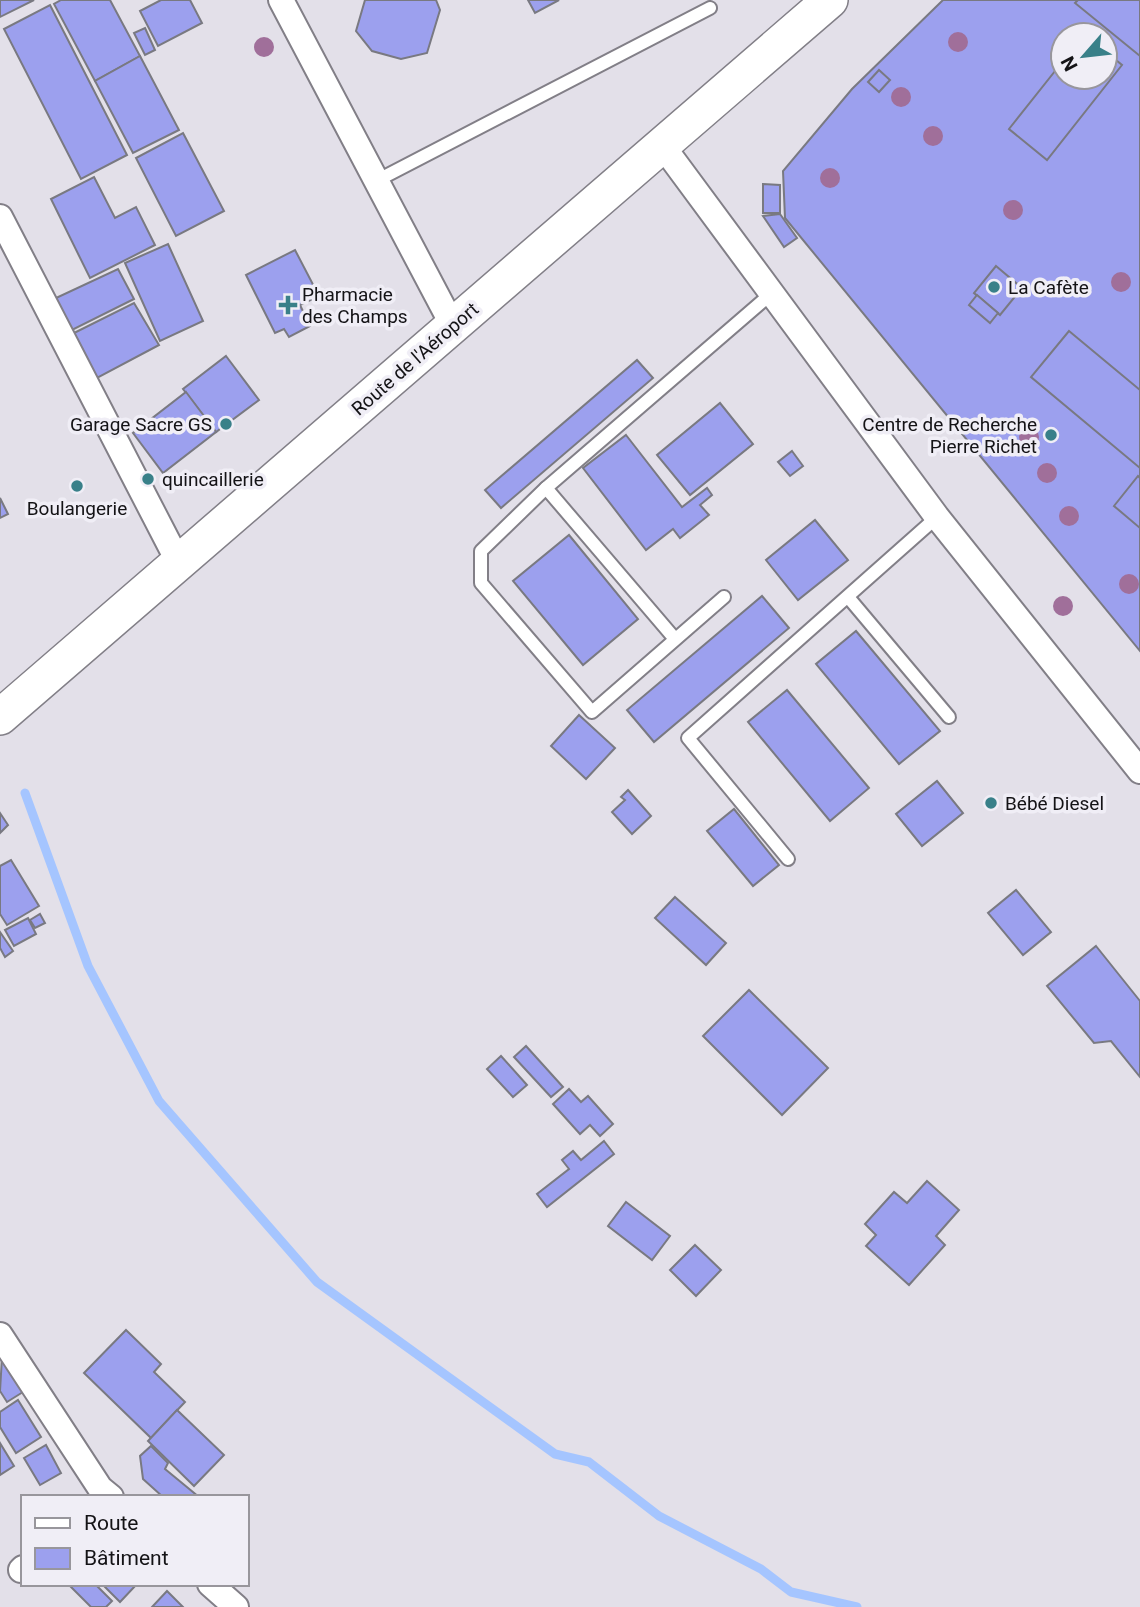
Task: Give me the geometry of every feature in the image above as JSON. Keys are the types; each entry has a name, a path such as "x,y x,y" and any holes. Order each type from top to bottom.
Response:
{"main road":[{"name":"Route de l'Aéroport","path":"0,717 830,0"}],"street":[{"path":"281,0 453,326"},
{"path":"662,145 937,517 1140,771"},
{"path":"0,217 179,562"},
{"path":"0,1335 101,1494"},
{"path":"212,1586 236,1607"}],"lane":[{"path":"376,181 710,8"},
{"path":"724,597 592,712 481,583 481,551 546,488 772,293"},
{"path":"546,488 676,639"},
{"path":"788,859 688,738 937,517"},
{"path":"848,597 949,717"}],"building":[{"path":"0,0 34,0 0,17"},
{"path":"61,0 110,0 140,56 95,81 54,4"},
{"path":"161,0 190,0 202,23 158,46 140,11"},
{"path":"365,0 436,0 440,10 427,53 401,59 372,51 356,31"},
{"path":"528,0 559,0 535,13"},
{"name":"Centre de Recherche Pierre Richet","path":"943,0 1140,0 1140,651 785,218 783,171 852,89"},
{"path":"1078,0 1140,0 1140,56 1119,39 1119,21 1097,21 1075,3"},
{"path":"50,5 127,155 81,179 4,29"},
{"path":"145,28 155,50 145,55 134,33"},
{"path":"140,56 179,130 133,153 95,81"},
{"path":"879,70 890,80 879,92 868,82"},
{"path":"1049,79 1049,91 1101,91 1047,160 1009,129"},
{"path":"183,133 224,211 176,236 136,158"},
{"path":"94,177 115,218 136,207 155,245 90,278 51,199"},
{"path":"763,184 780,185 780,213 763,213"},
{"path":"780,214 797,238 784,247 763,216"},
{"path":"168,244 203,321 160,341 125,263"},
{"path":"295,250 319,296 300,305 310,326 289,337 284,329 275,333 246,275"},
{"path":"996,266 1022,288 1000,315 974,293"},
{"path":"118,269 134,299 72,330 56,298"},
{"path":"977,295 998,313 990,323 969,305"},
{"path":"134,303 159,345 97,378 74,333"},
{"path":"1069,331 1140,390 1140,468 1031,377"},
{"path":"226,356 259,400 216,432 183,389"},
{"path":"637,360 653,378 501,508 485,490"},
{"path":"186,392 216,432 163,473 133,433"},
{"path":"720,403 753,444 690,495 657,455"},
{"path":"626,435 682,507 707,488 712,495 700,505 709,515 680,538 673,529 646,550 583,468"},
{"path":"792,451 803,466 790,476 778,462"},
{"path":"1138,476 1140,478 1140,528 1114,506"},
{"path":"0,498 8,514 0,518"},
{"path":"815,520 848,560 798,600 766,560"},
{"path":"569,535 638,619 583,665 513,581"},
{"path":"762,596 789,628 654,742 627,710"},
{"path":"856,631 940,731 899,764 816,664"},
{"path":"787,690 869,788 830,821 748,722"},
{"path":"579,715 615,748 586,779 551,746"},
{"path":"937,781 963,813 922,846 896,814"},
{"path":"628,790 651,816 632,834 612,812 625,800 621,797"},
{"path":"734,809 779,865 753,886 707,831"},
{"path":"0,813 8,825 0,833"},
{"path":"11,860 39,906 7,925 0,914 0,866"},
{"path":"1016,890 1051,932 1023,955 988,913"},
{"path":"675,897 726,943 706,965 655,918"},
{"path":"40,914 45,923 35,928 30,920"},
{"path":"28,918 36,934 14,946 5,930"},
{"path":"0,932 13,951 5,957 0,948"},
{"path":"1096,946 1140,1001 1140,1077 1111,1041 1094,1043 1047,986"},
{"path":"749,990 828,1068 782,1115 703,1036"},
{"path":"526,1046 563,1087 551,1097 514,1057"},
{"path":"501,1056 527,1085 513,1097 487,1069"},
{"path":"569,1089 581,1102 588,1096 613,1124 600,1136 590,1125 580,1134 553,1104"},
{"path":"604,1141 614,1154 547,1207 537,1194 569,1169 562,1160 573,1151 581,1160"},
{"path":"927,1181 959,1210 936,1236 945,1245 909,1285 866,1246 876,1235 865,1224 894,1192 907,1203"},
{"path":"626,1202 670,1236 652,1260 608,1226"},
{"path":"695,1245 721,1270 696,1296 670,1270"},
{"path":"126,1330 161,1364 154,1372 185,1402 151,1438 84,1373"},
{"path":"2,1357 23,1392 7,1402 0,1391"},
{"path":"18,1400 41,1437 16,1453 0,1427 0,1412"},
{"path":"177,1410 224,1455 194,1486 148,1441"},
{"path":"0,1443 14,1466 0,1475"},
{"path":"46,1445 61,1473 40,1485 24,1458"},
{"path":"151,1446 168,1463 165,1469 197,1495 161,1495 143,1479 140,1456"},
{"path":"70,1586 97,1586 112,1601 106,1607 91,1607"},
{"path":"104,1586 135,1586 120,1602"},
{"path":"167,1591 183,1607 152,1607"}],"waterway":[{"path":"25,793 88,966 159,1101 317,1282 555,1454 589,1462 659,1516 761,1569 791,1592 857,1607"}],"place":[{"name":"La Cafète","path":"994,287"},
{"name":"Pharmacie des Champs","path":"288,305"},
{"name":"Garage Sacre GS","path":"226,424"},
{"name":"Centre de Recherche Pierre Richet","path":"1051,435"},
{"name":"quincaillerie","path":"148,479"},
{"name":"Boulangerie","path":"77,486"},
{"name":"Bébé Diesel","path":"991,803"}]}
